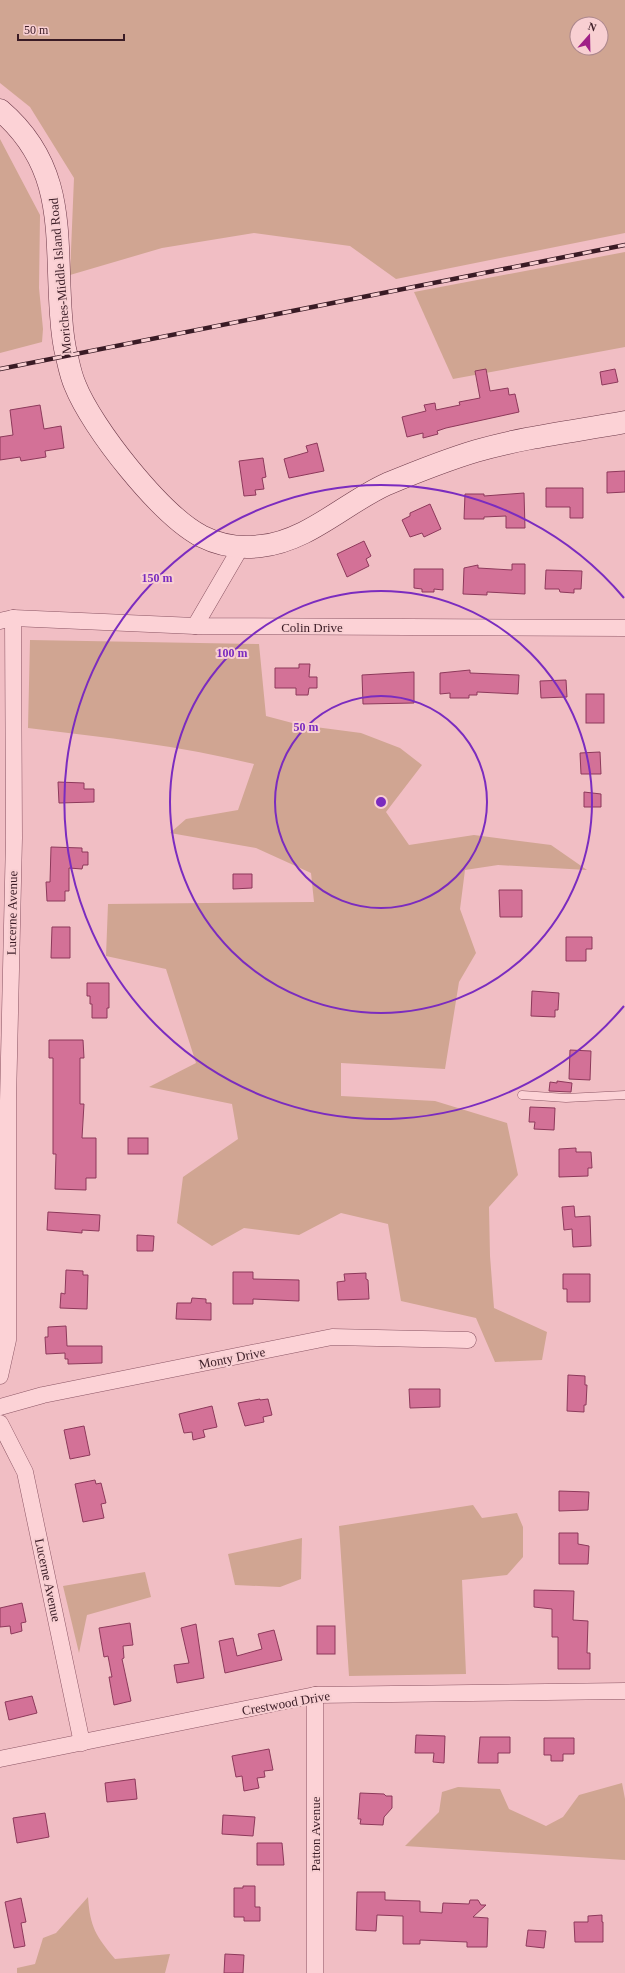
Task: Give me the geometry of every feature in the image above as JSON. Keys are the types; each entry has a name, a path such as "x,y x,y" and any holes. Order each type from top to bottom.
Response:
{"main road":[{"name":"Moriches-Middle Island Road","path":"0,110 30,142 42,165 52,191 59,246 58,285 63,339 74,384 82,400 103,433 122,459 153,495 172,514 200,535 222,544 242,547 273,544 294,537 384,486 425,469 478,451 625,422"}],"street":[{"path":"195,626 242,547"},
{"name":"Colin Drive","path":"6,620 195,626 625,628"},
{"name":"Lucerne Avenue","path":"0,1376 8,1340 8,1109 14,838 6,620"},
{"name":"Monty Drive","path":"0,1407 43,1395 332,1338 468,1340"},
{"name":"Lucerne Avenue","path":"0,1423 25,1472 82,1743"},
{"name":"Crestwood Drive","path":"0,1759 315,1695 625,1691"},
{"name":"Patton Avenue","path":"315,1695 315,1973"}],"lane":[{"path":"522,1095 566,1098 625,1095"}],"shaded area":[{"path":"0,0 625,0 625,233 396,279 350,246 254,233 162,248 70,275 74,178 30,107 0,83"},
{"path":"0,139 40,215 39,288 43,329 42,342 0,353"},
{"path":"625,252 625,347 453,379 414,292"},
{"path":"30,640 259,644 266,716 300,725 361,733 400,748 422,765 386,812 409,845 474,835 551,845 587,870 498,865 465,870 460,909 476,953 459,982 445,1069 341,1063 341,1096 435,1101 507,1123 518,1175 489,1207 490,1256 494,1308 547,1332 542,1360 495,1362 476,1318 401,1301 388,1224 341,1213 299,1235 244,1228 212,1246 177,1223 183,1177 238,1139 232,1104 149,1087 196,1063 166,969 106,956 108,904 314,902 311,873 256,848 170,833 186,819 238,810 254,764 170,747 28,728"},
{"path":"473,1505 482,1518 517,1513 523,1527 523,1557 507,1575 462,1580 466,1674 349,1676 339,1526"},
{"path":"302,1538 301,1579 280,1587 235,1585 228,1554"},
{"path":"145,1572 151,1597 87,1615 79,1653 63,1586"},
{"path":"622,1783 625,1799 625,1860 405,1846 439,1812 442,1792 458,1787 500,1789 509,1809 546,1826 563,1817 579,1795"},
{"path":"88,1897 90,1916 95,1931 115,1959 170,1954 165,1973 17,1973 17,1968 35,1964 43,1938 56,1933"}],"building":[{"path":"486,369 490,391 508,388 509,395 515,394 519,412 446,428 437,431 438,434 423,438 423,433 407,437 402,417 426,411 424,405 435,403 436,410 460,405 459,402 480,398 475,371"},
{"path":"615,369 618,382 602,385 600,372"},
{"path":"40,405 44,429 61,426 64,448 45,451 46,457 21,461 20,457 0,460 0,437 13,435 10,410"},
{"path":"317,443 324,471 289,478 284,459 308,452 306,446"},
{"path":"263,458 266,477 262,478 264,489 255,490 256,495 244,496 239,461"},
{"path":"625,471 625,492 607,493 607,472"},
{"path":"546,488 583,488 583,518 570,518 570,507 546,507"},
{"path":"524,493 525,528 506,528 506,516 484,517 484,519 464,519 465,494 484,494 484,496"},
{"path":"430,504 441,529 424,537 422,533 410,537 402,520 410,516 410,513"},
{"path":"364,541 371,556 366,559 369,566 347,577 337,554"},
{"path":"512,564 525,564 525,594 487,592 487,595 463,594 464,568 478,565 478,568 512,570"},
{"path":"414,569 443,569 443,590 434,589 434,592 422,592 422,589 414,588"},
{"path":"546,570 582,571 581,589 574,589 574,593 560,592 559,589 545,589"},
{"path":"299,664 310,664 309,677 317,677 317,688 309,688 308,695 296,695 296,688 275,688 275,668 299,668"},
{"path":"470,670 470,673 519,675 518,694 477,692 477,695 469,695 469,698 450,698 450,693 440,694 440,673"},
{"path":"414,672 414,703 363,704 362,675"},
{"path":"566,680 567,697 541,698 540,681"},
{"path":"586,694 604,694 604,723 586,723"},
{"path":"600,752 601,774 581,774 580,753"},
{"path":"58,782 84,783 84,789 94,789 94,802 59,803"},
{"path":"584,792 601,794 601,807 584,807"},
{"path":"51,847 82,848 82,852 88,852 88,865 83,865 82,869 69,868 69,891 65,891 65,901 47,901 46,882 50,882"},
{"path":"233,874 252,874 252,888 233,889"},
{"path":"499,890 522,890 522,917 500,917"},
{"path":"52,927 70,927 70,958 51,958"},
{"path":"566,937 592,937 592,949 586,949 586,961 566,961"},
{"path":"87,983 109,983 109,1008 107,1008 107,1018 92,1018 92,1004 90,1004 90,996 87,996"},
{"path":"532,991 559,993 558,1010 555,1010 555,1017 531,1016"},
{"path":"49,1040 83,1040 84,1058 80,1058 80,1104 84,1104 82,1138 96,1138 96,1178 86,1178 86,1190 55,1189 56,1154 53,1154 53,1058 49,1058"},
{"path":"570,1050 591,1051 590,1080 569,1079"},
{"path":"557,1081 572,1083 571,1092 549,1091 550,1082 557,1083"},
{"path":"530,1107 555,1108 554,1130 534,1129 535,1122 529,1122"},
{"path":"128,1138 148,1138 148,1154 128,1154"},
{"path":"576,1148 576,1152 591,1152 592,1168 588,1168 588,1176 559,1177 559,1149"},
{"path":"574,1206 575,1217 590,1216 591,1246 573,1247 572,1229 564,1230 562,1207"},
{"path":"48,1212 100,1215 99,1231 82,1230 82,1233 47,1230"},
{"path":"137,1235 154,1236 153,1251 137,1251"},
{"path":"66,1270 83,1271 83,1275 88,1275 87,1309 60,1308 61,1293 65,1294"},
{"path":"233,1272 253,1272 253,1279 299,1280 299,1301 253,1299 253,1304 233,1304"},
{"path":"366,1273 369,1299 338,1300 337,1282 345,1281 344,1274"},
{"path":"563,1274 590,1274 590,1302 567,1302 567,1289 563,1289"},
{"path":"192,1298 206,1299 206,1303 211,1303 211,1320 176,1319 177,1303 191,1303"},
{"path":"66,1326 67,1346 102,1346 102,1363 68,1364 68,1359 65,1359 65,1353 46,1354 45,1337 48,1337 48,1327"},
{"path":"568,1375 585,1376 585,1385 587,1385 586,1405 584,1405 584,1412 567,1411"},
{"path":"409,1389 440,1389 440,1407 410,1408"},
{"path":"268,1399 272,1415 263,1417 264,1422 245,1426 238,1403"},
{"path":"212,1406 217,1427 203,1430 205,1437 193,1440 192,1432 184,1433 179,1414"},
{"path":"84,1426 90,1455 70,1459 64,1430"},
{"path":"95,1480 96,1484 101,1483 106,1503 101,1504 104,1518 83,1522 75,1484"},
{"path":"559,1491 589,1492 588,1510 559,1511"},
{"path":"559,1533 578,1533 578,1544 589,1546 588,1564 559,1564"},
{"path":"534,1590 574,1591 573,1620 588,1621 587,1653 590,1653 590,1669 558,1669 558,1637 552,1637 552,1609 534,1607"},
{"path":"22,1603 26,1622 21,1623 22,1631 11,1634 10,1626 0,1627 0,1608"},
{"path":"130,1623 133,1645 123,1646 124,1658 122,1659 131,1701 114,1705 109,1677 112,1677 108,1656 104,1657 99,1628"},
{"path":"196,1624 204,1678 177,1683 174,1665 189,1663 181,1628"},
{"path":"317,1626 335,1626 335,1654 317,1654"},
{"path":"274,1630 282,1660 225,1673 219,1641 233,1638 237,1656 262,1649 258,1634"},
{"path":"32,1696 37,1713 9,1720 5,1702"},
{"path":"416,1735 445,1736 444,1763 433,1762 434,1753 415,1753"},
{"path":"480,1737 510,1737 510,1753 498,1753 498,1763 478,1763"},
{"path":"544,1738 574,1738 574,1754 563,1754 563,1761 551,1761 551,1755 544,1755"},
{"path":"269,1749 273,1770 264,1771 265,1777 257,1778 259,1788 244,1791 242,1776 236,1777 232,1756"},
{"path":"135,1779 137,1799 107,1802 105,1783"},
{"path":"360,1793 384,1794 386,1796 392,1796 392,1808 384,1817 383,1825 360,1824 361,1819 358,1819"},
{"path":"45,1813 49,1837 17,1843 13,1818"},
{"path":"223,1815 255,1817 253,1836 222,1834"},
{"path":"257,1843 282,1843 284,1865 257,1865"},
{"path":"243,1886 255,1886 255,1907 260,1907 260,1921 244,1921 244,1917 234,1917 234,1888 243,1888"},
{"path":"357,1892 385,1892 385,1900 420,1901 420,1912 442,1913 443,1903 469,1904 470,1900 478,1900 481,1905 486,1905 473,1917 488,1918 487,1947 467,1947 467,1942 420,1940 420,1944 403,1944 403,1916 377,1915 376,1931 356,1930"},
{"path":"21,1898 26,1922 21,1923 25,1946 14,1948 5,1902"},
{"path":"602,1915 603,1942 575,1942 574,1922 588,1922 588,1916"},
{"path":"528,1930 546,1931 544,1948 526,1946"},
{"path":"225,1954 244,1955 243,1973 224,1973"}],"railway":[{"path":"0,369 625,245"}]}
